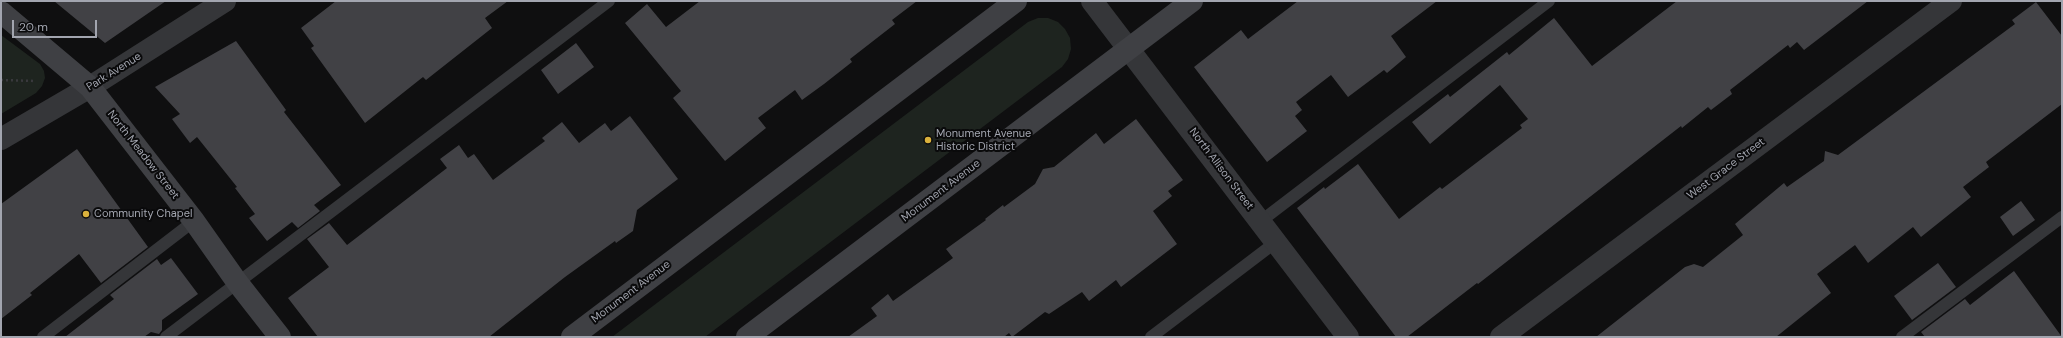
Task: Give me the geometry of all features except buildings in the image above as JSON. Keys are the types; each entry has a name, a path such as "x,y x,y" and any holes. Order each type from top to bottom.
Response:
{"street":[{"name":"Park Avenue","path":"1,138 90,87 224,1"},
{"name":"Monument Avenue","path":"572,337 1016,1"},
{"name":"North Allison Street","path":"1092,1 1348,337"},
{"name":"Monument Avenue","path":"747,337 1192,1"},
{"name":"West Grace Street","path":"1501,337 1952,1"},
{"name":"North Meadow Street","path":"1,12 90,87 194,221 237,282 280,337"}],"lane":[{"path":"166,337 609,1"},
{"path":"1261,222 1549,1"},
{"path":"1902,337 2062,217"},
{"path":"43,337 194,221"},
{"path":"1151,337 1276,242"}],"path":[{"path":"1,80 36,81"}],"shaded area":[{"path":"1038,18 1048,18 1058,22 1065,29 1070,38 1071,49 1068,59 1062,67 705,337 612,337 1028,22"},
{"path":"1,35 40,64 44,71 45,78 42,86 36,93 1,114"}],"place":[{"name":"Monument Avenue Historic District","path":"928,140"},
{"name":"Community Chapel","path":"86,214"}]}
